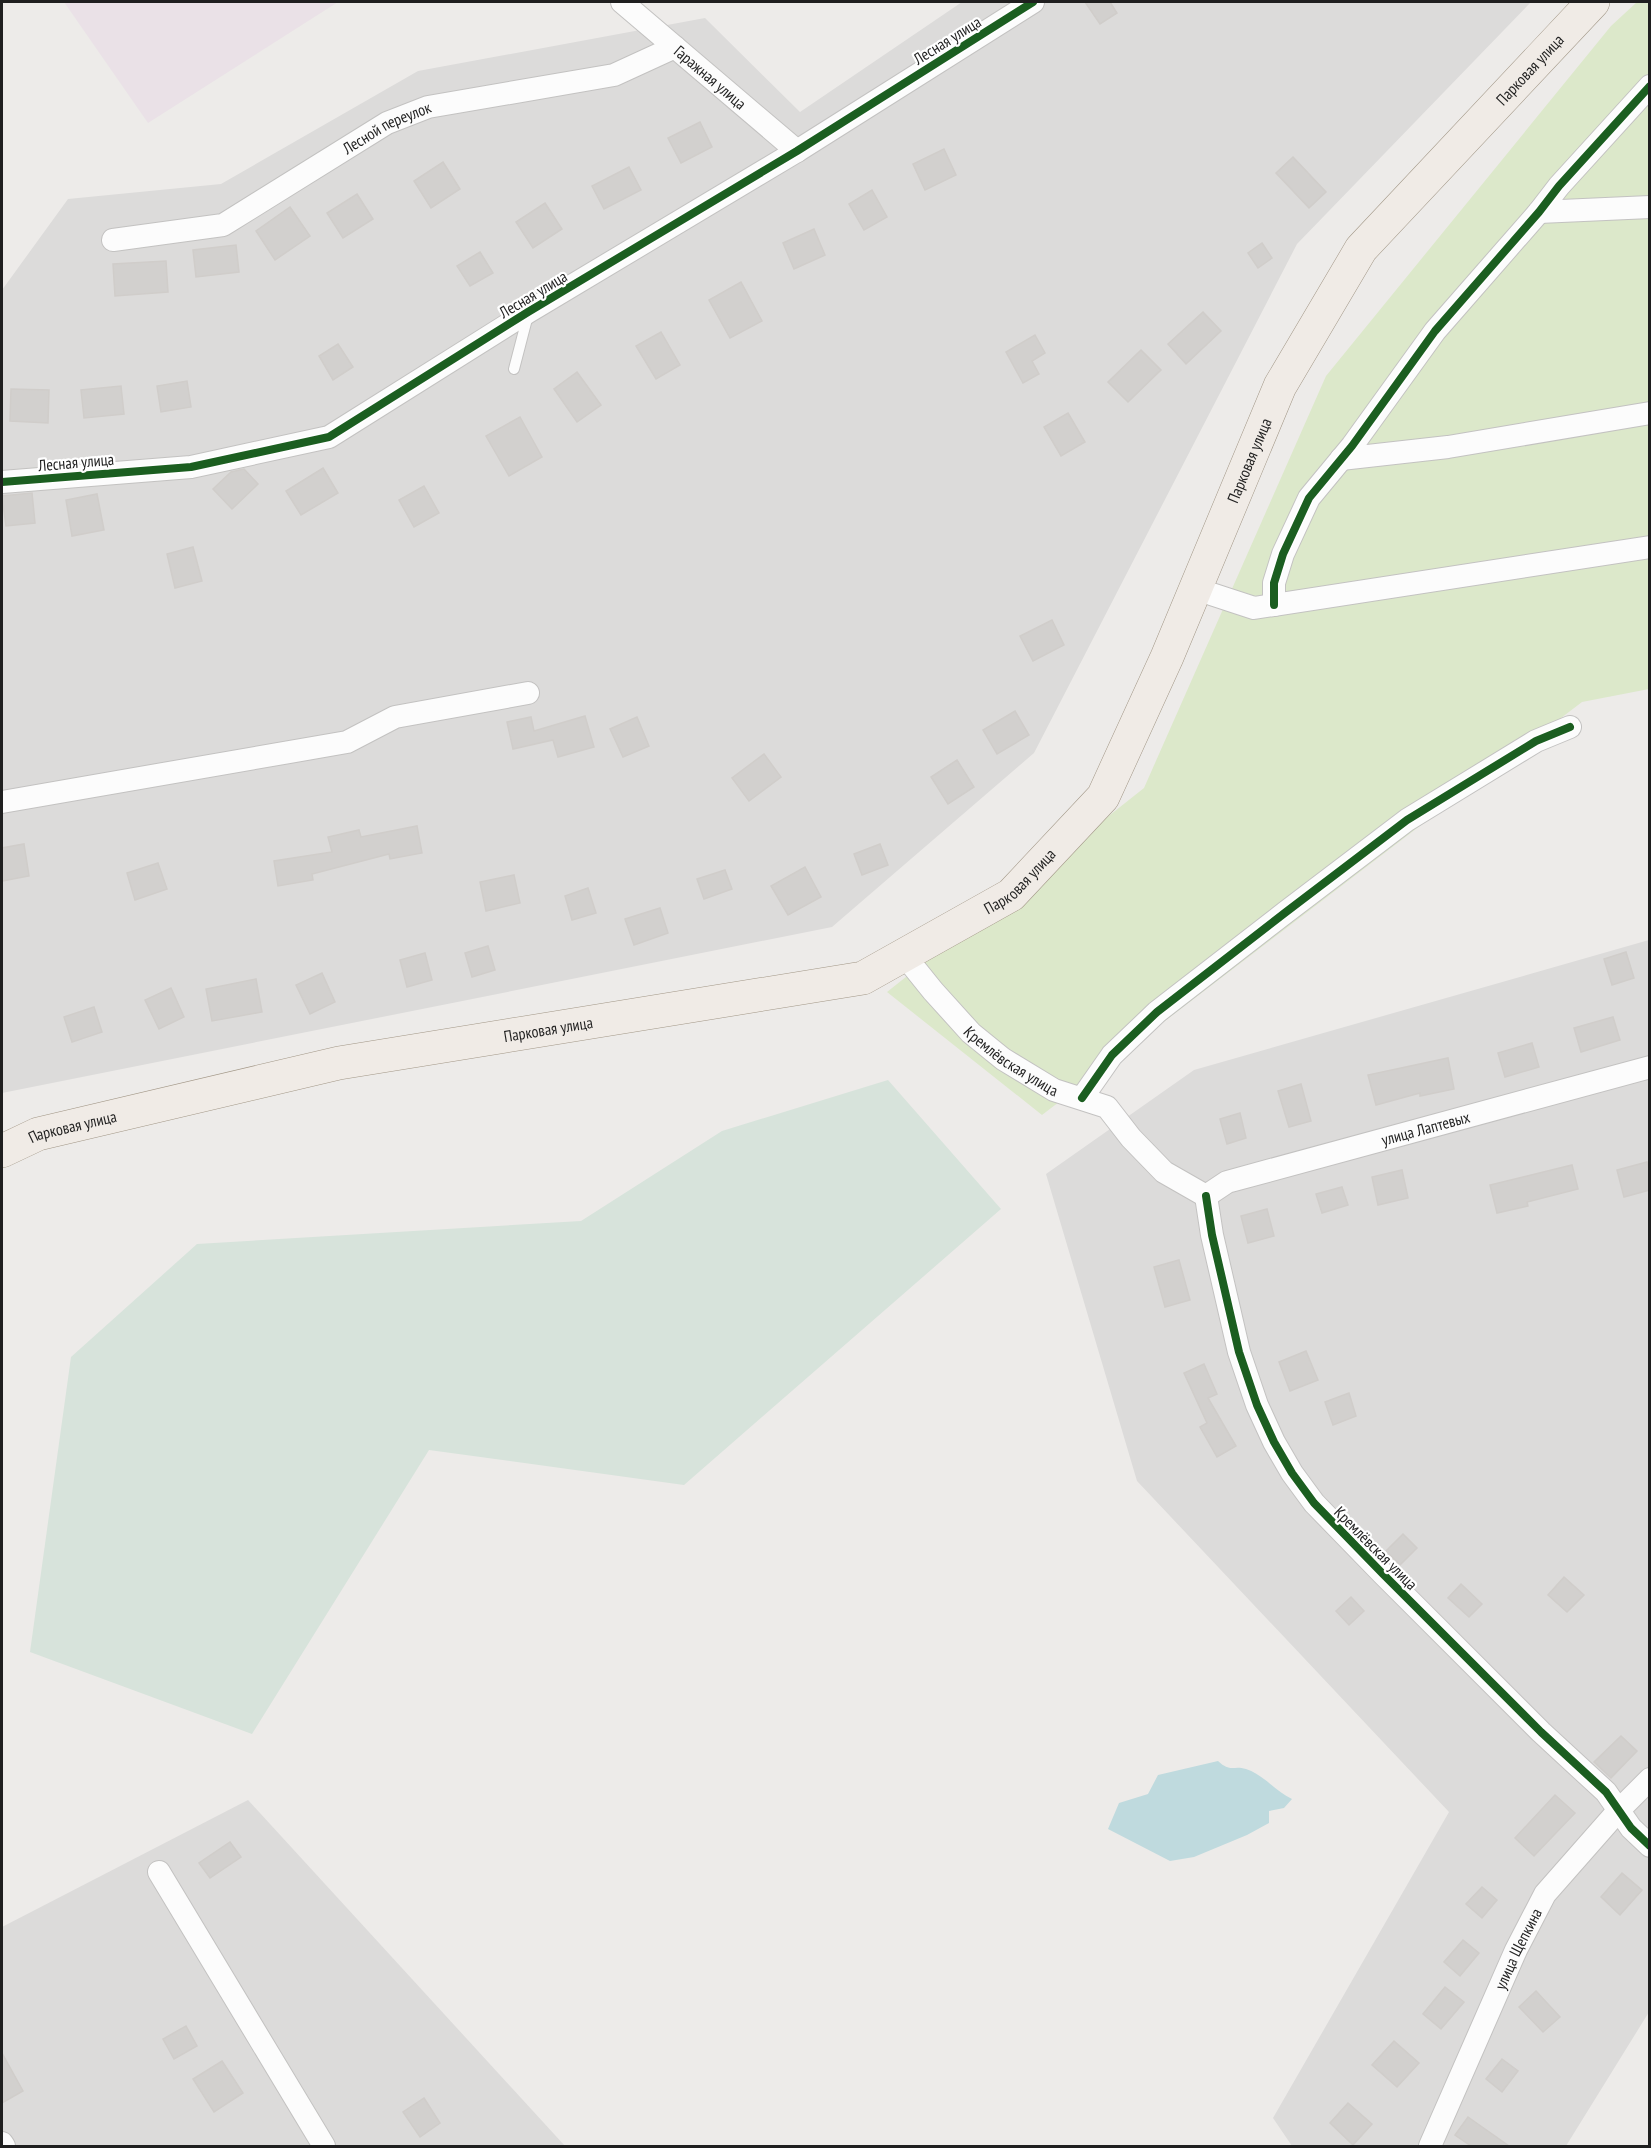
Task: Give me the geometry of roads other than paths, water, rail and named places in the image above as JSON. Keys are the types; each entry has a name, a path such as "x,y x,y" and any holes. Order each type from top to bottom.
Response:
{"main road":[{"name":"Парковая улица","path":"2,1151 38,1134 339,1063 863,978 1011,895 1103,797 1167,657 1280,386 1361,249 1593,2"}],"street":[{"name":"Гаражная улица","path":"622,2 797,151"},
{"name":"Лесная улица","path":"2,482 190,467 328,437 528,312 797,151 1033,2"},
{"name":"Лесной переулок","path":"113,240 223,225 387,123 428,107 614,75 675,47"},
{"path":"1274,605 1274,583 1309,498 1341,459 1435,331 1539,212 1558,186 1650,86"},
{"path":"1539,212 1650,207"},
{"path":"1341,459 1448,447 1650,413"},
{"path":"1196,589 1254,608 1650,547"},
{"path":"2,802 347,742 395,717 528,693"},
{"path":"1082,1098 1112,1055 1157,1012 1407,820 1536,741 1570,727"},
{"name":"Кремлёвская улица","path":"904,955 933,991 979,1039 1003,1059 1054,1090 1107,1107 1131,1138 1164,1172 1206,1196 1212,1235 1239,1352 1257,1405 1274,1442 1292,1473 1322,1511 1541,1732 1605,1792 1618,1811 1650,1846"},
{"name":"улица Лаптевых","path":"1206,1196 1227,1182 1650,1067"},
{"name":"улица Щепкина","path":"1430,2146 1516,1950 1545,1894 1618,1811 1650,1779"},
{"path":"159,1872 324,2146"}],"lane":[{"path":"514,369 528,312"}],"water":[{"path":"1218,1761 1229,1768 1242,1768 1252,1772 1292,1799 1284,1808 1269,1811 1269,1823 1247,1835 1194,1857 1170,1861 1108,1829 1119,1803 1148,1794 1158,1775"}]}
